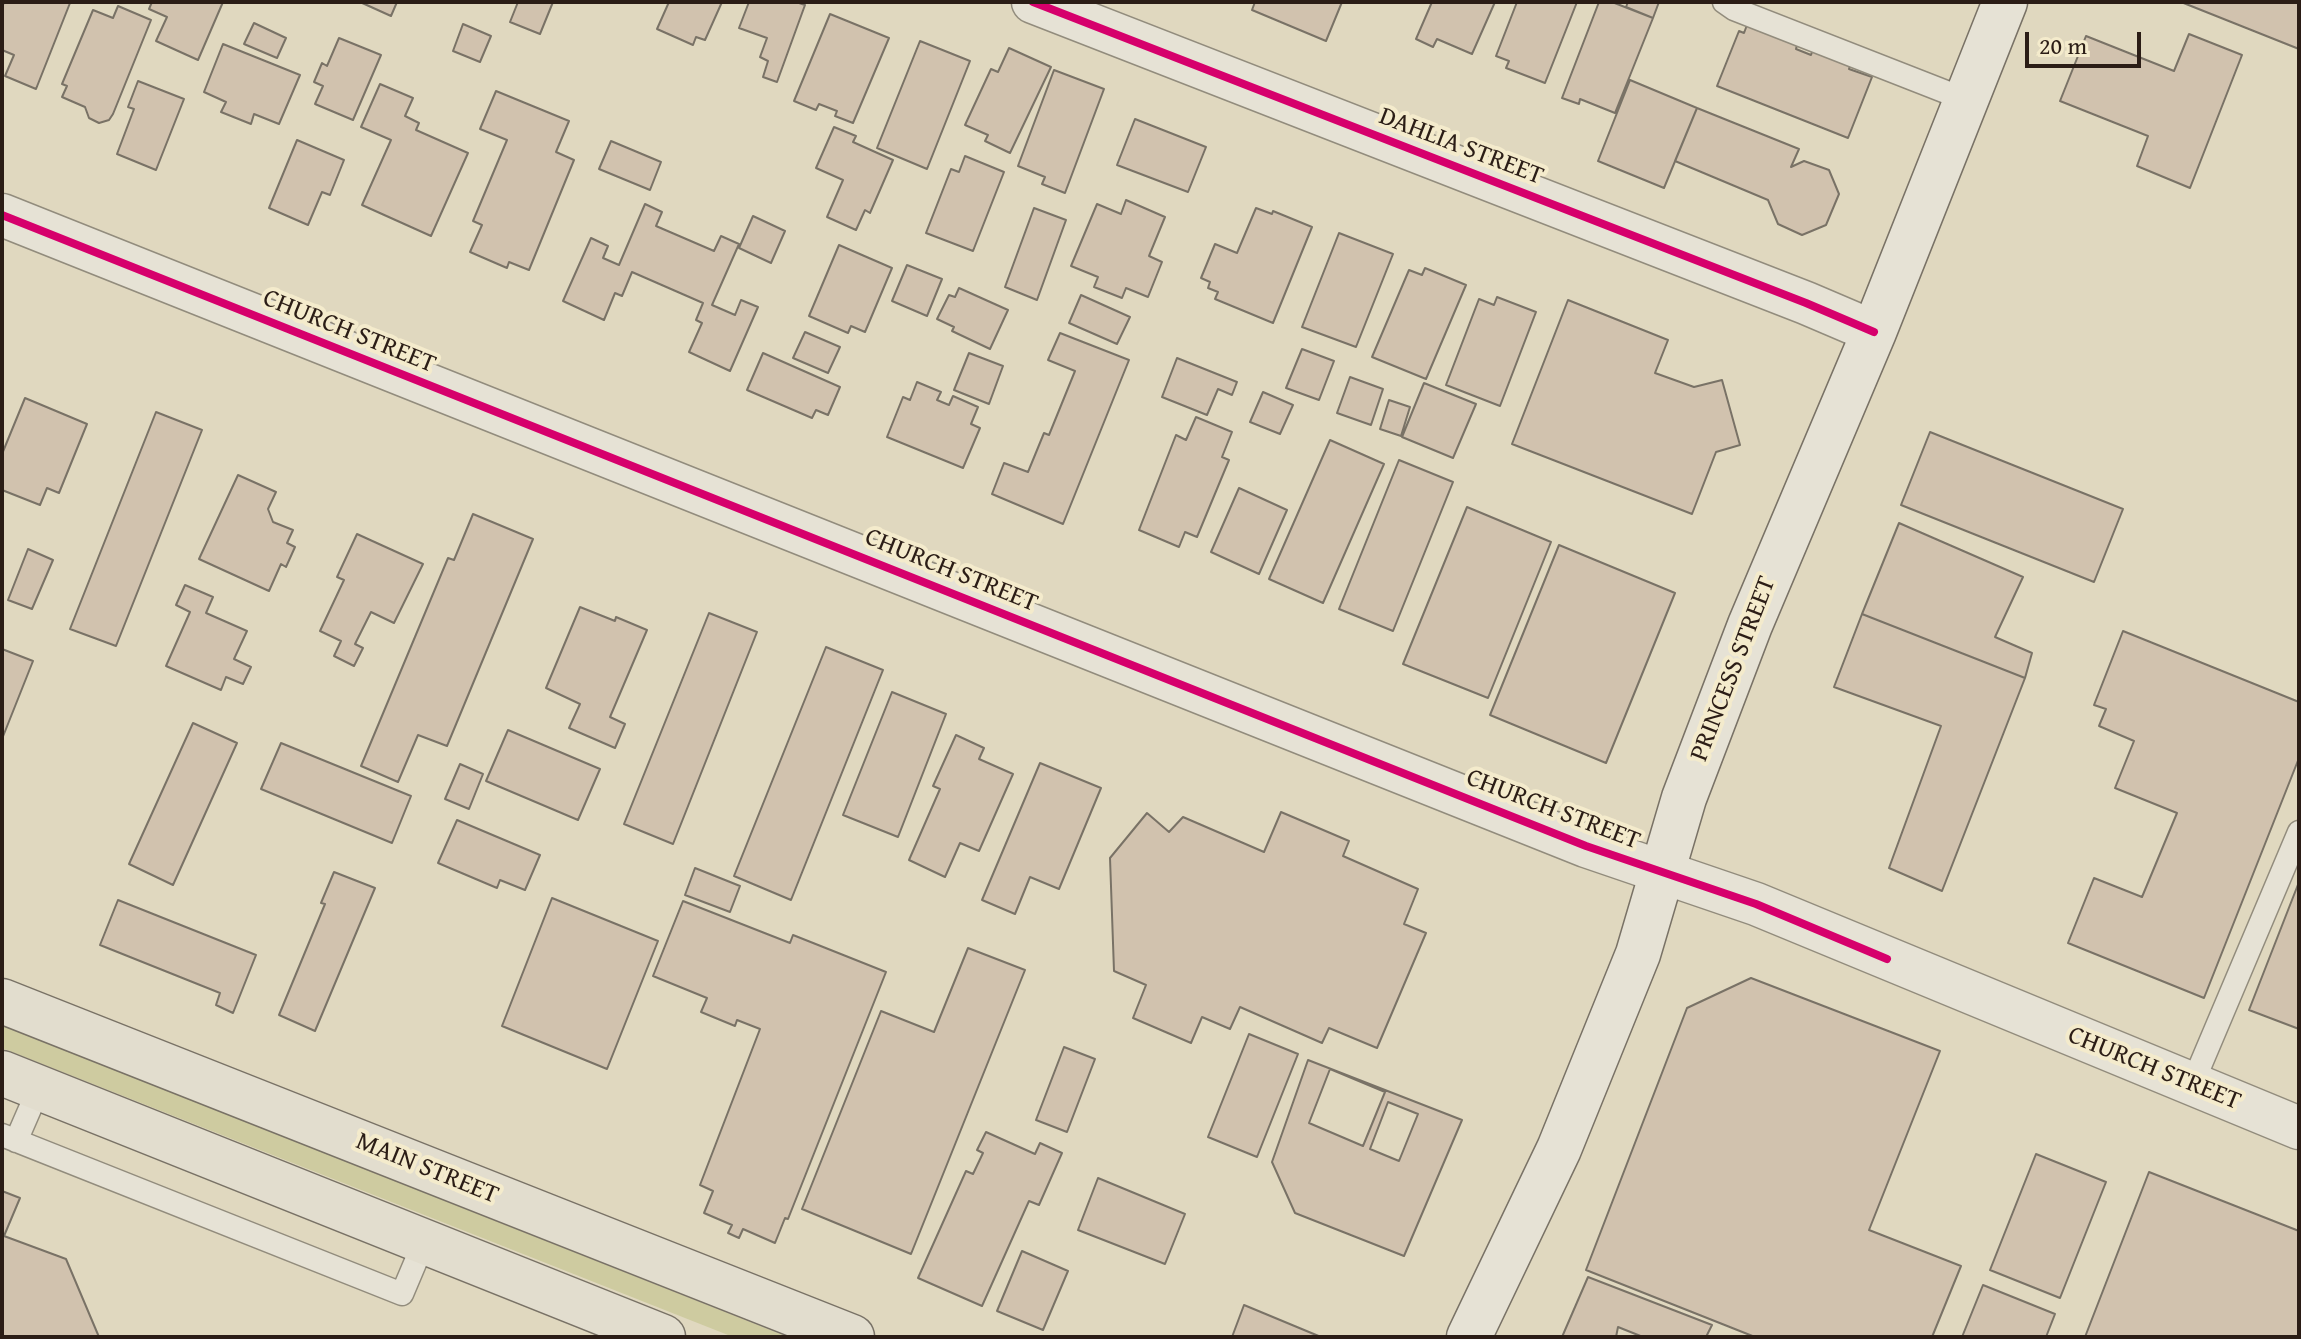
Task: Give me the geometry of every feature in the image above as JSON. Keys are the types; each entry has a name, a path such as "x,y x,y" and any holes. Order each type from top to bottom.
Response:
{"highway":[{"name":"MAIN STREET","path":"2,1001 852,1337"},
{"path":"20,1081 663,1337"}],"main road":[{"name":"PRINCESS STREET","path":"1469,1337 1565,1135 1638,954 1684,798 1750,625 1874,332 2005,2"}],"street":[{"name":"DAHLIA STREET","path":"1033,2 1874,332"},
{"name":"CHURCH STREET","path":"2,215 1586,846 1756,904 2299,1128"}],"lane":[{"path":"1724,2 1964,99"},
{"path":"2192,1085 2299,832"},
{"path":"20,1081 9,1138 402,1294 424,1242"}],"shaded area":[{"path":"2,1025 788,1337 733,1337 2,1048"}],"building":[{"path":"4,2 70,3 36,89 5,76 14,55 2,50"},
{"path":"152,2 223,2 198,60 156,41 167,17 149,9"},
{"path":"360,2 397,2 391,16"},
{"path":"518,2 553,2 540,34 510,22"},
{"path":"669,2 722,2 705,40 696,37 693,45 657,29"},
{"path":"749,2 796,2 805,5 777,82 763,77 768,61 760,57 767,38 739,28"},
{"path":"1255,2 1342,2 1326,41 1252,10"},
{"path":"1432,2 1495,2 1472,54 1437,39 1433,47 1416,39"},
{"path":"1517,2 1577,2 1545,83 1506,68 1509,61 1496,56"},
{"path":"1599,2 1612,2 1653,18 1615,113 1580,99 1579,104 1562,98"},
{"path":"1628,2 1659,2 1653,18 1626,7"},
{"path":"2181,2 2299,2 2299,49"},
{"path":"118,6 151,20 113,114 109,120 99,123 89,118 85,107 62,97 67,86 62,84 93,10 113,18"},
{"path":"830,14 889,38 853,123 835,116 837,111 819,104 816,110 794,101"},
{"path":"1750,17 1797,45 1796,49 1811,55 1815,43 1850,66 1849,69 1872,77 1848,138 1717,86 1739,31 1744,33"},
{"path":"254,23 286,38 277,58 244,44"},
{"path":"463,24 491,36 480,62 453,51"},
{"path":"2189,34 2242,55 2190,188 2137,166 2148,136 2060,101 2086,36 2174,71"},
{"path":"339,38 381,55 353,120 315,104 323,86 314,82 322,63 327,66"},
{"path":"920,41 970,61 927,169 877,148"},
{"path":"223,44 300,75 279,124 254,114 251,124 221,112 226,102 204,92"},
{"path":"1009,48 1051,67 1010,153 985,141 988,135 965,125 991,69 998,72"},
{"path":"1054,70 1104,89 1065,193 1042,184 1045,177 1018,166"},
{"path":"1630,80 1697,108 1664,188 1598,161"},
{"path":"138,81 184,99 156,170 117,154 134,109 128,107"},
{"path":"380,84 413,98 405,116 419,123 416,130 468,153 431,236 362,205 391,140 361,127"},
{"path":"496,91 569,121 556,152 574,160 529,270 509,262 507,268 470,252 482,225 473,221 507,140 480,129"},
{"path":"1697,108 1799,149 1791,167 1804,161 1829,170 1839,194 1826,225 1802,235 1778,224 1768,200 1675,161"},
{"path":"1135,119 1206,147 1188,192 1117,165"},
{"path":"834,127 856,136 853,142 893,160 870,213 865,210 856,230 827,217 843,180 816,168"},
{"path":"297,140 344,160 330,195 322,192 308,225 269,208"},
{"path":"611,141 661,162 650,190 599,169"},
{"path":"965,156 1004,172 973,251 926,233 951,169 959,172"},
{"path":"1126,200 1165,217 1149,256 1162,262 1148,297 1126,288 1122,298 1094,287 1098,277 1071,266 1097,204 1121,214"},
{"path":"645,204 662,212 656,226 714,251 721,236 739,244 712,305 735,315 741,300 758,307 730,371 689,352 702,323 696,320 703,303 632,272 622,296 615,293 604,320 563,301 591,238 608,246 603,258 619,265"},
{"path":"1034,208 1066,220 1037,300 1005,287"},
{"path":"1256,208 1272,214 1273,211 1312,227 1273,323 1215,299 1218,292 1208,288 1210,282 1201,278 1215,244 1237,253"},
{"path":"753,216 785,231 771,263 739,248"},
{"path":"1339,233 1393,254 1356,347 1302,327"},
{"path":"839,245 892,268 865,332 851,326 848,333 809,316"},
{"path":"907,265 942,279 927,316 892,301"},
{"path":"1425,268 1466,285 1426,379 1372,357 1409,270 1422,275"},
{"path":"959,288 1008,310 990,349 952,331 954,327 937,319 949,295 955,297"},
{"path":"1081,295 1130,317 1117,344 1069,323"},
{"path":"1497,297 1536,312 1500,406 1446,385 1479,299 1494,305"},
{"path":"1568,300 1668,340 1655,373 1694,387 1722,380 1740,445 1716,452 1692,514 1512,444"},
{"path":"805,332 840,347 828,373 793,358"},
{"path":"1060,333 1129,360 1063,524 992,494 1004,463 1028,472 1044,433 1049,435 1075,371 1048,360"},
{"path":"1302,349 1334,361 1319,400 1286,388"},
{"path":"763,353 840,387 828,415 816,410 812,418 747,390"},
{"path":"969,353 1003,366 989,404 954,390"},
{"path":"1177,358 1237,382 1232,395 1218,389 1207,415 1162,397"},
{"path":"1350,377 1383,389 1371,425 1337,413"},
{"path":"917,382 941,392 937,400 949,405 953,396 978,407 971,424 980,428 963,468 887,437 903,397 910,400"},
{"path":"1424,383 1476,404 1453,458 1402,437"},
{"path":"1263,392 1293,405 1280,434 1250,422"},
{"path":"25,398 87,424 59,493 47,488 40,505 2,490 2,454"},
{"path":"1389,400 1410,407 1401,436 1380,429"},
{"path":"156,412 202,430 116,646 70,629"},
{"path":"1196,417 1232,432 1222,457 1229,460 1197,537 1185,532 1179,547 1139,530 1176,435 1186,440"},
{"path":"1930,432 2123,509 2094,582 1901,505"},
{"path":"1330,440 1384,464 1323,603 1269,579"},
{"path":"1399,460 1453,482 1393,631 1339,609"},
{"path":"238,475 276,492 268,509 273,522 293,530 287,543 295,547 286,567 281,564 269,591 199,559"},
{"path":"1239,488 1287,510 1259,574 1211,552"},
{"path":"1467,507 1551,542 1488,698 1403,664"},
{"path":"473,514 533,539 447,746 418,735 398,782 361,766 448,558 454,560"},
{"path":"1899,523 2023,577 1995,637 2032,653 2025,678 1862,614"},
{"path":"357,534 423,564 394,623 371,612 355,644 363,648 354,666 334,656 341,641 320,631 344,580 337,577"},
{"path":"1559,545 1675,593 1606,763 1490,715"},
{"path":"28,549 53,560 32,609 8,600"},
{"path":"185,585 213,597 206,613 247,631 234,659 251,667 243,684 226,677 221,690 166,666 190,612 176,605"},
{"path":"580,607 647,630 610,717 625,724 615,748 569,728 580,704 546,688"},
{"path":"709,613 757,632 673,844 624,824"},
{"path":"1862,614 2025,678 1942,891 1889,868 1941,726 1834,687"},
{"path":"2123,631 2299,702 2299,758 2204,998 2068,943 2094,878 2142,897 2177,813 2115,788 2134,741 2099,726 2106,709 2094,705"},
{"path":"826,647 883,670 791,900 734,876"},
{"path":"2,649 33,661 2,739"},
{"path":"892,692 946,714 898,837 843,815"},
{"path":"193,723 237,743 173,885 129,864"},
{"path":"508,730 600,769 578,820 486,781"},
{"path":"956,735 984,748 979,759 1013,774 979,851 960,843 945,877 909,860 940,789 933,786"},
{"path":"281,743 411,796 392,843 261,789"},
{"path":"1040,763 1101,788 1059,889 1030,877 1015,914 982,900"},
{"path":"460,764 483,774 469,809 445,799"},
{"path":"1281,812 1349,841 1343,856 1418,889 1404,924 1426,933 1377,1048 1329,1028 1322,1043 1240,1007 1230,1029 1202,1017 1191,1043 1133,1018 1146,985 1114,971 1110,858 1147,813 1169,832 1183,817 1264,852"},
{"path":"457,820 540,855 525,890 500,880 497,888 438,863"},
{"path":"695,868 740,886 730,912 685,895"},
{"path":"334,872 375,888 315,1031 279,1015 325,904 321,903"},
{"path":"2299,882 2299,1029 2249,1010"},
{"path":"552,898 658,941 607,1069 502,1026"},
{"path":"118,900 256,955 233,1013 216,1005 220,993 100,945"},
{"path":"683,901 790,943 793,935 886,972 788,1219 785,1218 775,1243 743,1229 739,1238 728,1233 732,1225 704,1213 713,1191 700,1185 760,1029 737,1020 735,1026 701,1012 707,998 653,976"},
{"path":"968,948 1025,970 911,1254 802,1209 881,1011 934,1032"},
{"path":"1751,978 1940,1051 1869,1230 1961,1266 1932,1337 1755,1337 1586,1270 1687,1008"},
{"path":"1249,1034 1298,1054 1257,1157 1208,1137"},
{"path":"1064,1047 1095,1059 1067,1132 1036,1120"},
{"path":"1308,1060 1462,1120 1404,1256 1295,1213 1272,1162"},
{"path":"1330,1069 1385,1092 1363,1146 1309,1123"},
{"path":"1388,1102 1418,1114 1399,1161 1370,1149"},
{"path":"986,1132 1035,1154 1040,1143 1062,1153 1039,1205 1029,1201 982,1306 918,1278 966,1171 973,1174 983,1153 977,1150"},
{"path":"2036,1154 2106,1182 2060,1298 1990,1270"},
{"path":"2149,1172 2299,1231 2299,1337 2085,1337"},
{"path":"1098,1178 1185,1214 1165,1264 1078,1230"},
{"path":"2,1191 20,1198 4,1236 66,1259 99,1337 2,1337"},
{"path":"1022,1251 1068,1271 1043,1330 997,1311"},
{"path":"1588,1277 1712,1325 1706,1337 1643,1337 1618,1327 1616,1337 1562,1337"},
{"path":"1983,1285 2055,1314 2046,1337 1962,1337"},
{"path":"1244,1305 1321,1337 1232,1337"}],"cycle path":[{"path":"1033,2 1874,332"},
{"path":"2,215 1586,846 1756,904 1887,959"}]}
